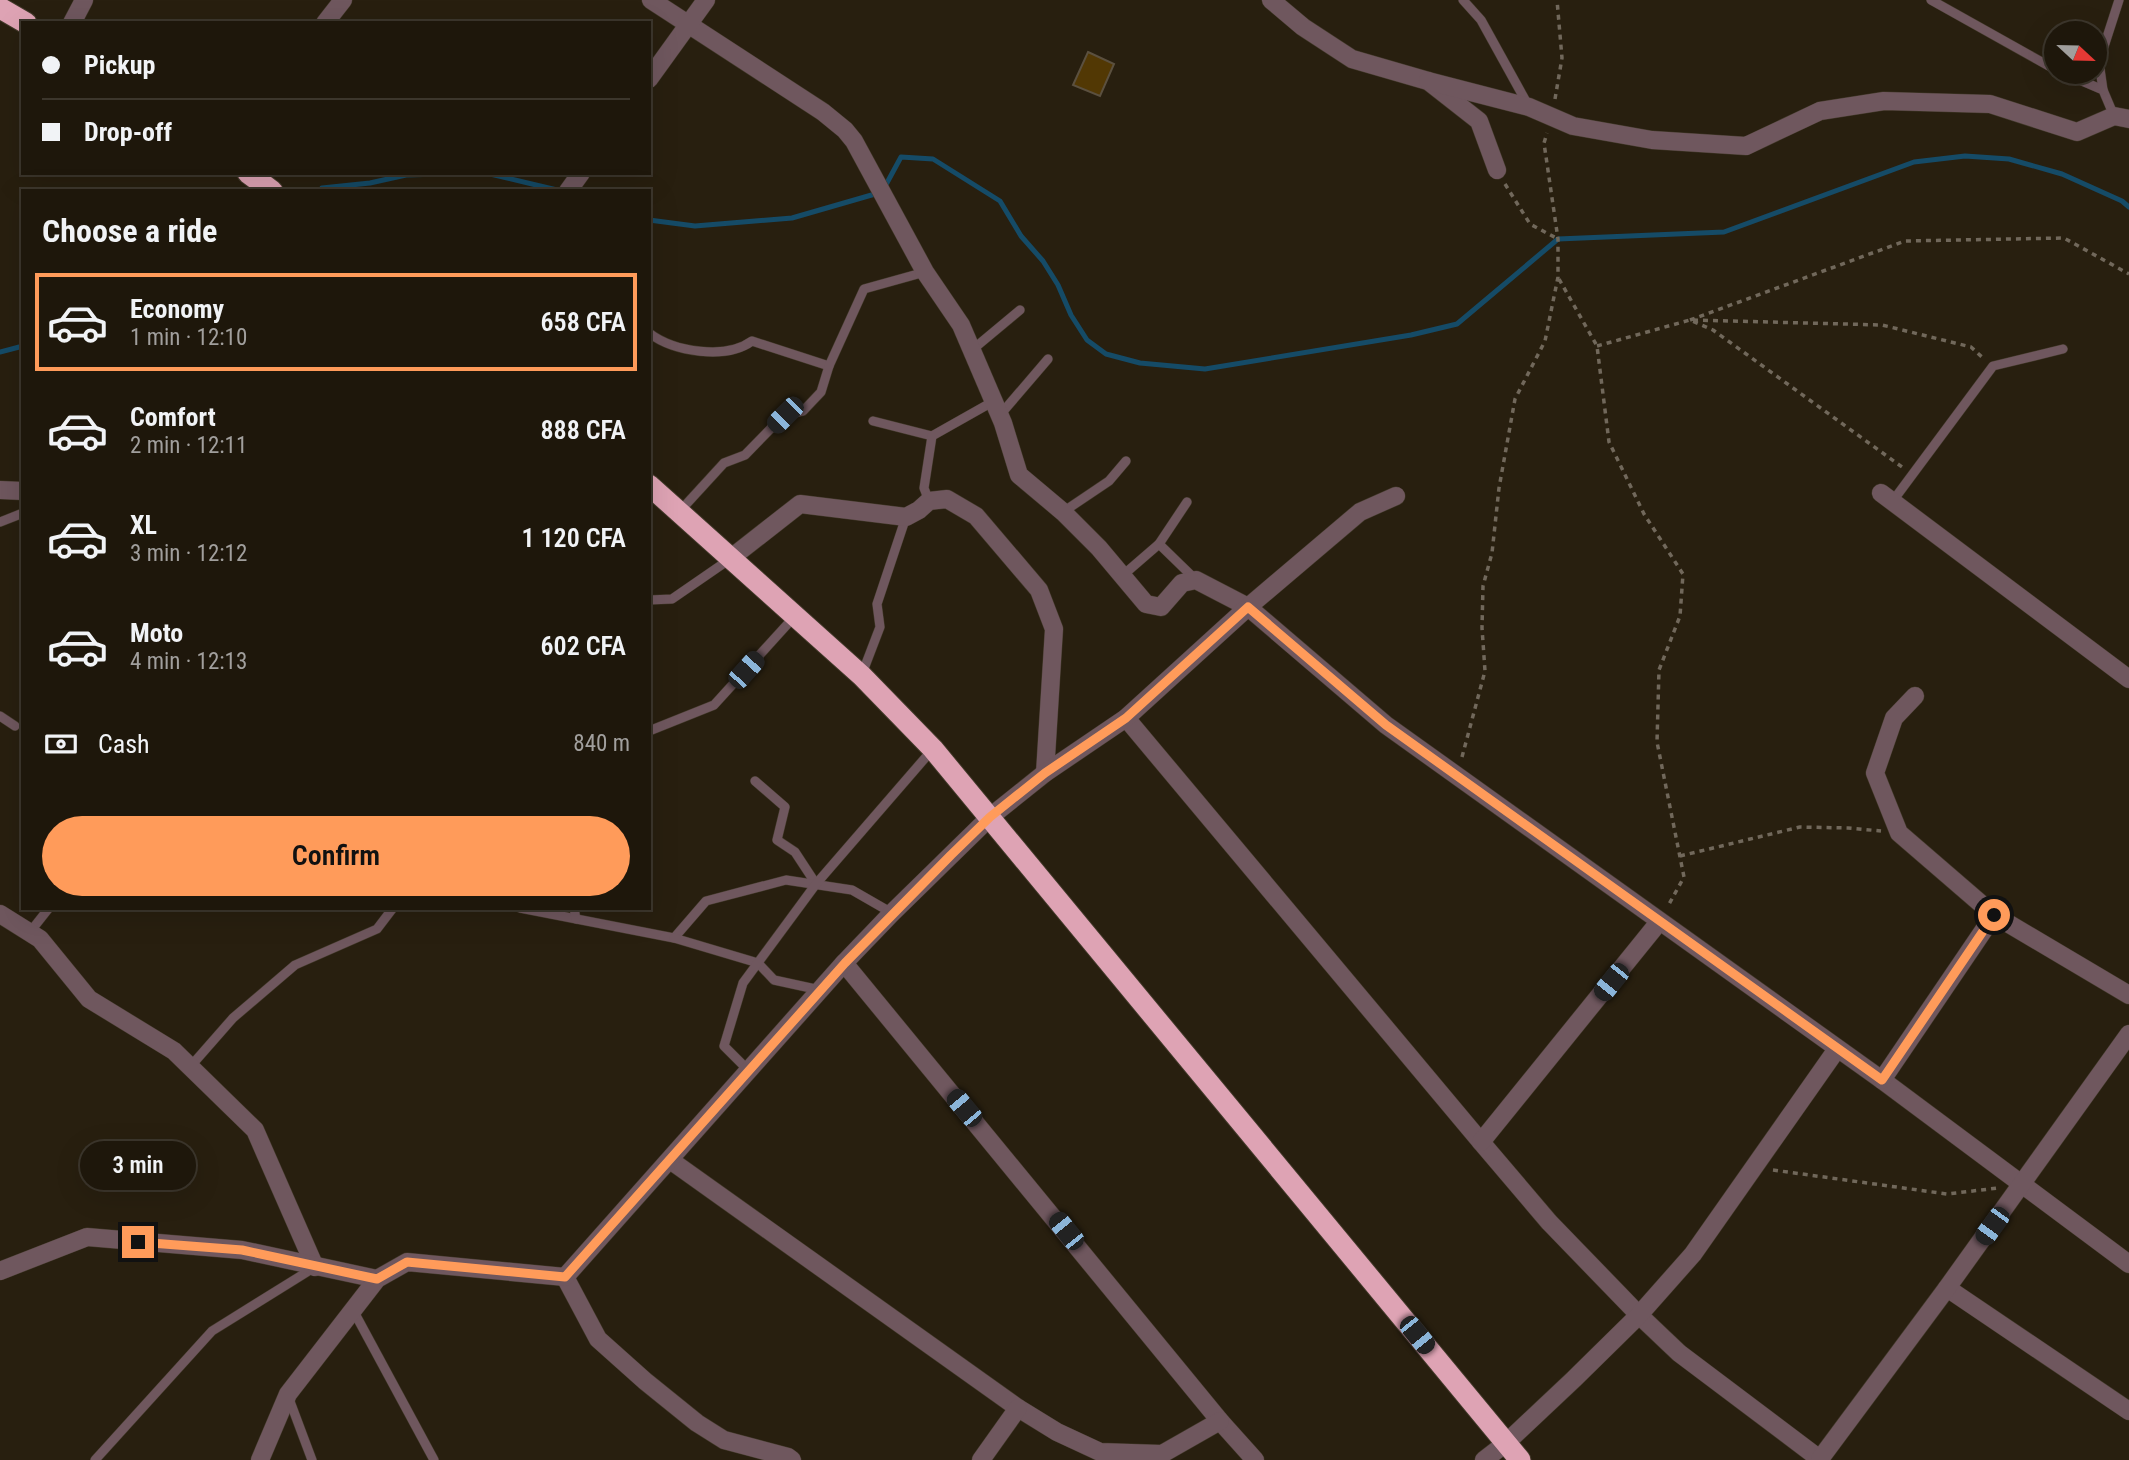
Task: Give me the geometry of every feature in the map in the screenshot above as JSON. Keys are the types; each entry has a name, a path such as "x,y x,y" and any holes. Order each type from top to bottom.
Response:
{"highway":[{"path":"0,8 23,21"},
{"path":"251,175 269,189"},
{"path":"651,487 862,676 933,749 1520,1460"}],"street":[{"path":"73,21 84,0"},
{"path":"324,21 329,0"},
{"path":"326,21 343,0"},
{"path":"651,0 823,112 845,130 854,141 925,271 961,325 997,408 1019,475 1063,512 1099,548 1146,604 1161,607 1182,583 1196,580 1248,607 1386,725 1882,1080 2129,1264"},
{"path":"651,76 706,0"},
{"path":"1271,0 1303,27 1352,59 1529,107 1573,126 1652,140 1746,146 1820,111 1884,101 1990,104 2077,132 2122,118"},
{"path":"1428,80 1479,121 1497,170"},
{"path":"0,489 21,491"},
{"path":"565,1277 820,990 892,913 990,817 1045,773 1126,718 1248,607 1360,512 1396,496"},
{"path":"1886,497 2129,679"},
{"path":"731,558 800,504 906,517 929,501 947,499 976,516 1039,590 1054,629 1045,773"},
{"path":"1915,696 1895,718 1875,773 1899,833 1994,915 2129,995"},
{"path":"1126,718 1549,1222 1679,1353 1821,1460 2129,1034"},
{"path":"0,914 40,939 89,999 174,1051 255,1130 315,1267"},
{"path":"1882,1080 1994,915"},
{"path":"1480,1142 1660,922"},
{"path":"845,963 1220,1421 1255,1460"},
{"path":"1484,1460 1506,1443 1639,1315 1693,1254 1837,1049"},
{"path":"670,1160 1057,1433 1100,1452 1162,1457 1220,1421"},
{"path":"0,1271 87,1237 242,1250 377,1279"},
{"path":"260,1460 288,1394 377,1279 407,1262 565,1277"},
{"path":"565,1277 598,1339 697,1423 724,1440 792,1460"},
{"path":"1947,1288 2129,1411"},
{"path":"981,1460 1018,1408"}],"lane":[{"path":"1463,0 1481,20 1529,107"},
{"path":"1931,0 2044,63"},
{"path":"2119,0 2099,62 2103,90 2122,118"},
{"path":"2089,84 2103,90"},
{"path":"679,512 724,463 745,455 785,415 803,411 821,393 829,366 864,289 925,271"},
{"path":"972,350 1020,310"},
{"path":"651,334 657,339 701,352 743,348 752,341 829,366"},
{"path":"1886,497 1912,474 1993,366 2063,349"},
{"path":"873,421 932,436 997,408 1048,359"},
{"path":"929,501 924,488 932,436"},
{"path":"1063,512 1109,481 1126,461"},
{"path":"1122,576 1159,544 1186,502"},
{"path":"0,522 21,514"},
{"path":"862,676 880,627 877,604 906,517"},
{"path":"1159,544 1196,580"},
{"path":"651,600 672,599 731,558"},
{"path":"651,730 714,705 794,617"},
{"path":"0,716 15,726"},
{"path":"749,1071 724,1046 743,983 816,884 933,749"},
{"path":"755,781 785,807 776,840 795,852 816,884"},
{"path":"674,938 706,901 786,880 852,890 892,913"},
{"path":"30,933 47,910"},
{"path":"190,1067 233,1018 295,965 377,929 391,910"},
{"path":"530,910 674,938 758,963 774,981 820,990"},
{"path":"574,910 576,919"},
{"path":"95,1460 212,1331 315,1267"},
{"path":"353,1310 434,1460"},
{"path":"288,1394 312,1460"}],"path":[{"path":"1457,776 1485,671 1483,586 1492,553 1499,488 1515,399 1545,341 1558,277 1558,239 1544,143 1552,118 1562,58 1557,0"},
{"path":"1497,170 1530,223 1558,239"},
{"path":"1597,346 1690,320 1905,241 2064,238 2129,274"},
{"path":"1558,277 1597,346 1609,442 1644,514 1683,574 1680,616 1659,670 1657,742 1684,877 1660,922"},
{"path":"1690,320 1882,325 1971,347 1993,366"},
{"path":"1690,320 1713,330 1912,474"},
{"path":"1680,856 1800,827 1899,833"},
{"path":"1754,1168 1947,1194 2021,1185"}],"building":[{"path":"1088,52 1114,64 1100,96 1073,85"}],"waterway":[{"path":"651,220 695,226 792,218 882,192 901,157 933,159 1000,201 1021,236 1043,261 1087,340 1106,354 1140,363 1205,369 1411,335 1457,324 1558,239 1724,232 1914,162 1965,156 2009,159 2062,174 2122,201 2129,207"},
{"path":"322,188 370,183 406,175"},
{"path":"494,175 553,189"},
{"path":"0,352 21,347"}],"route":[{"path":"138,1242 242,1250 377,1279 407,1262 565,1277 845,963 951,855 990,817 1045,773 1126,718 1248,607 1386,725 1882,1080 1994,915"}]}
